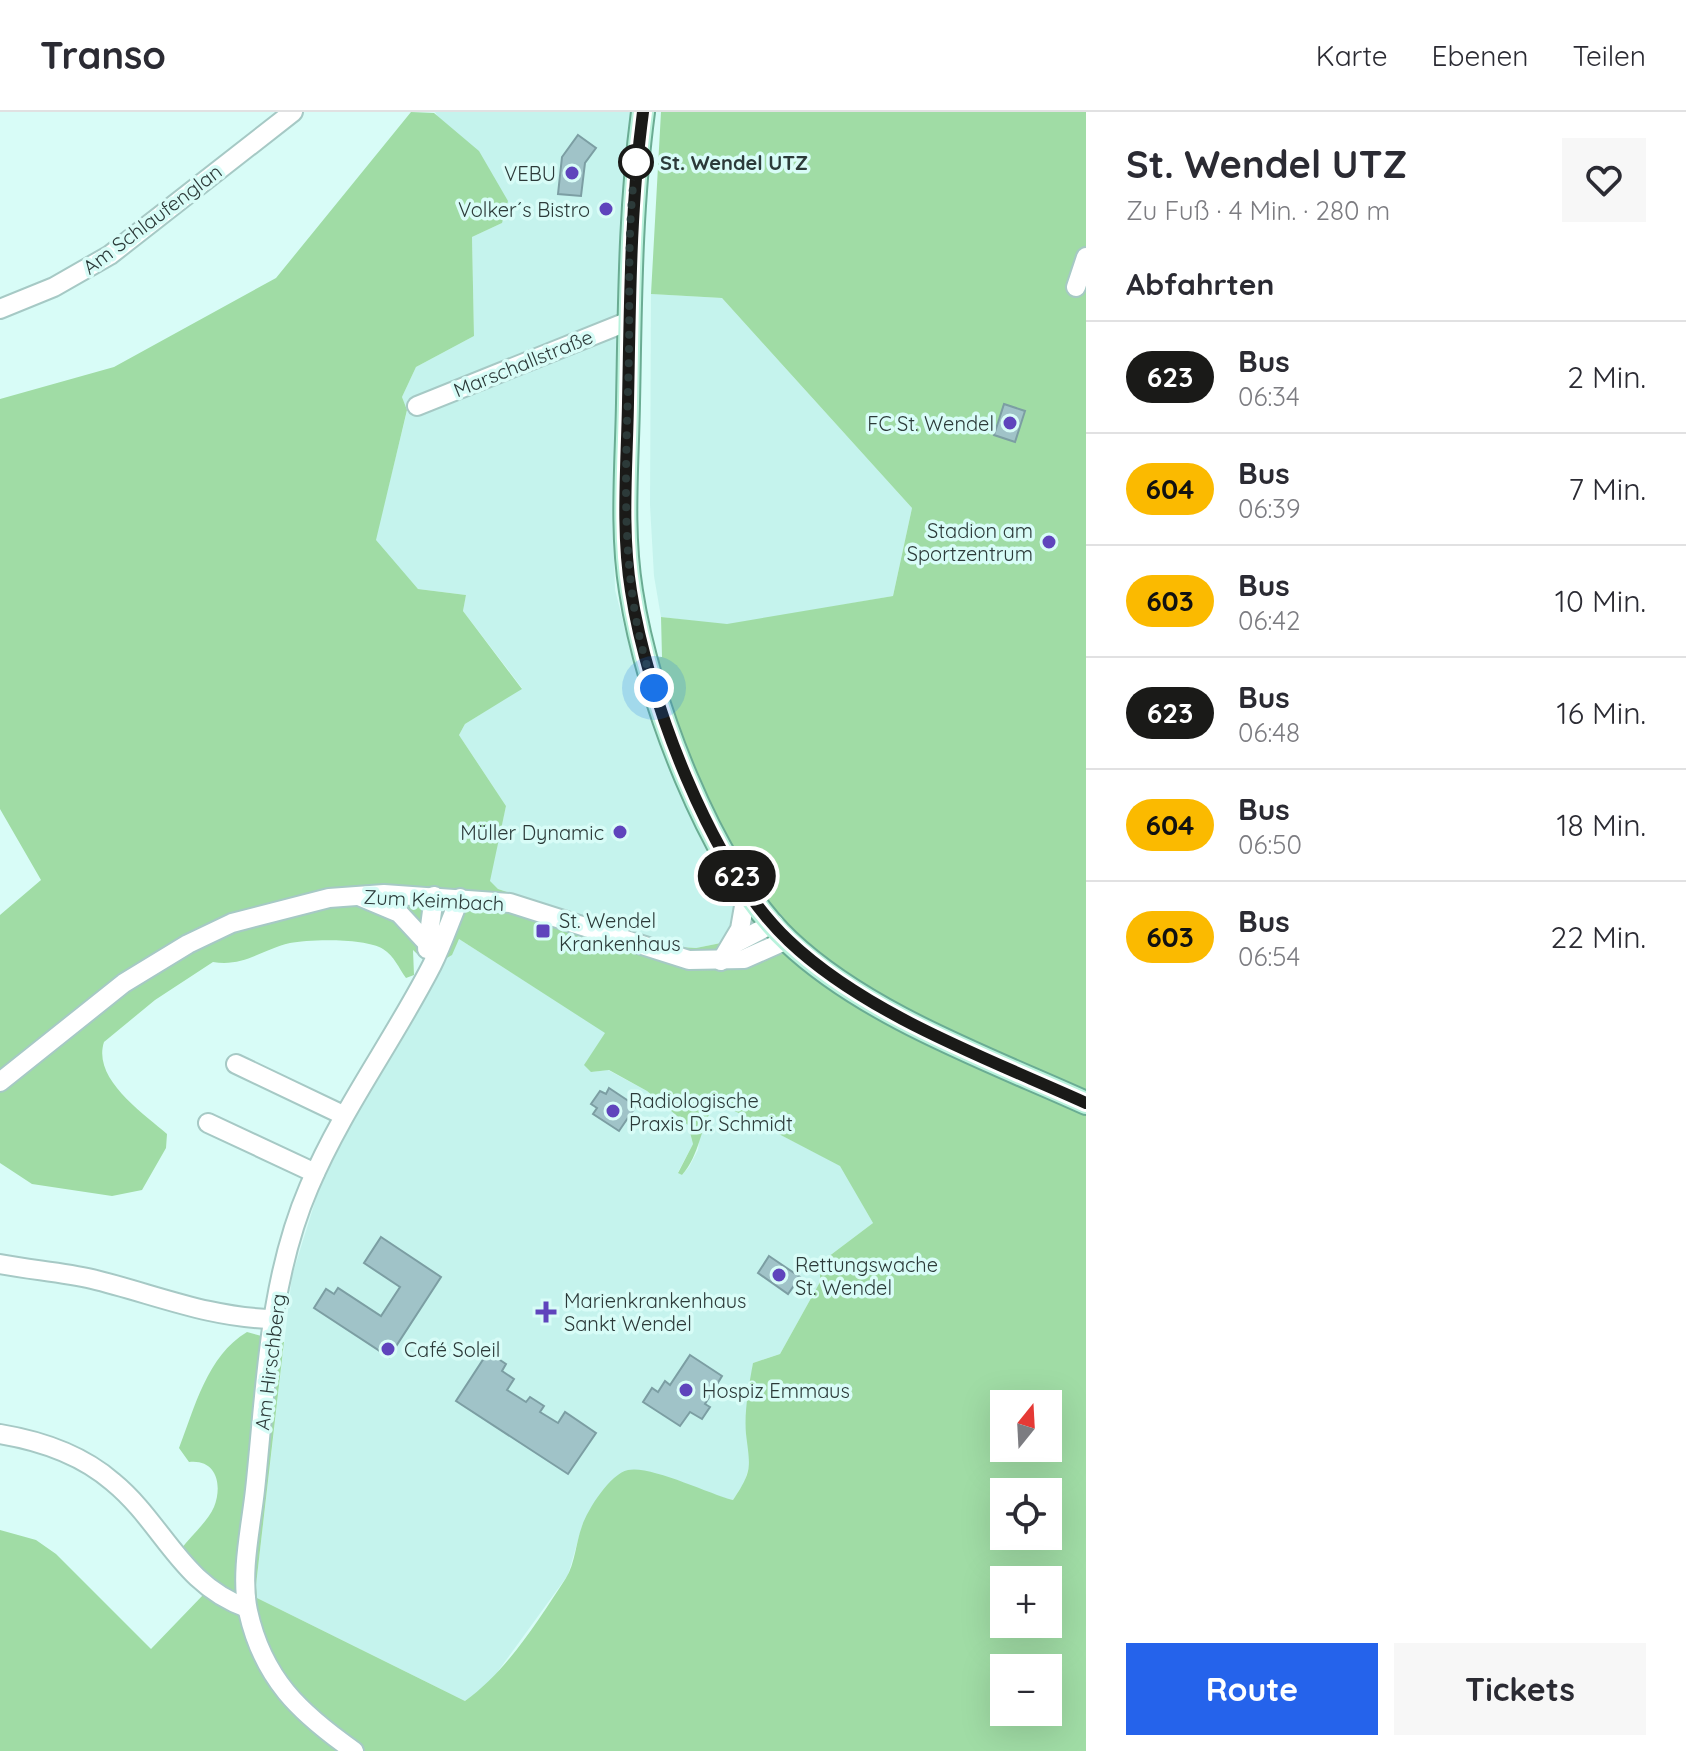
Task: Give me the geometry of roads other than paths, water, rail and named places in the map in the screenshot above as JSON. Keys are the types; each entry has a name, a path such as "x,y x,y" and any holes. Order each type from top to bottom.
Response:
{"main road":[{"path":"643,112 634,178 629,321 627,532 630,587 641,649 690,782 735,874 780,932 865,996 985,1058 1086,1103"}],"street":[{"name":"Am Schlaufenglan","path":"0,309 54,287 110,255 293,112"},
{"path":"1076,287 1086,257"},
{"name":"Marschallstraße","path":"417,406 629,321"},
{"path":"721,961 740,929 747,889"},
{"path":"359,896 399,913 425,941"},
{"name":"Zum Keimbach","path":"0,1082 124,983 188,944 232,923 287,906 359,896 434,896 510,903 689,960 744,959 780,932"},
{"path":"431,967 425,941 434,896"},
{"name":"Am Hirschberg","path":"354,1751 307,1718 271,1673 247,1608 248,1555 274,1319 281,1270 315,1173 343,1115 431,967 460,898"},
{"path":"732,945 780,932"},
{"path":"236,1064 343,1115"},
{"path":"208,1123 315,1173"},
{"path":"12,1262 90,1279 202,1312 237,1318 274,1319"},
{"path":"0,1434 63,1451 89,1464 116,1484 206,1589 247,1608"}],"place":[{"name":"St. Wendel UTZ","path":"636,162"},
{"name":"VEBU","path":"572,173"},
{"name":"Volker´s Bistro","path":"606,209"},
{"name":"FC St. Wendel","path":"1010,423"},
{"name":"Stadion am Sportzentrum","path":"1049,542"},
{"name":"Müller Dynamic","path":"620,832"},
{"name":"St. Wendel Krankenhaus","path":"543,931"},
{"name":"Radiologische Praxis Dr. Schmidt","path":"613,1111"},
{"name":"Rettungswache St. Wendel","path":"779,1275"},
{"name":"Marienkrankenhaus Sankt Wendel","path":"546,1312"},
{"name":"Café Soleil","path":"388,1349"},
{"name":"Hospiz Emmaus","path":"686,1390"}]}
